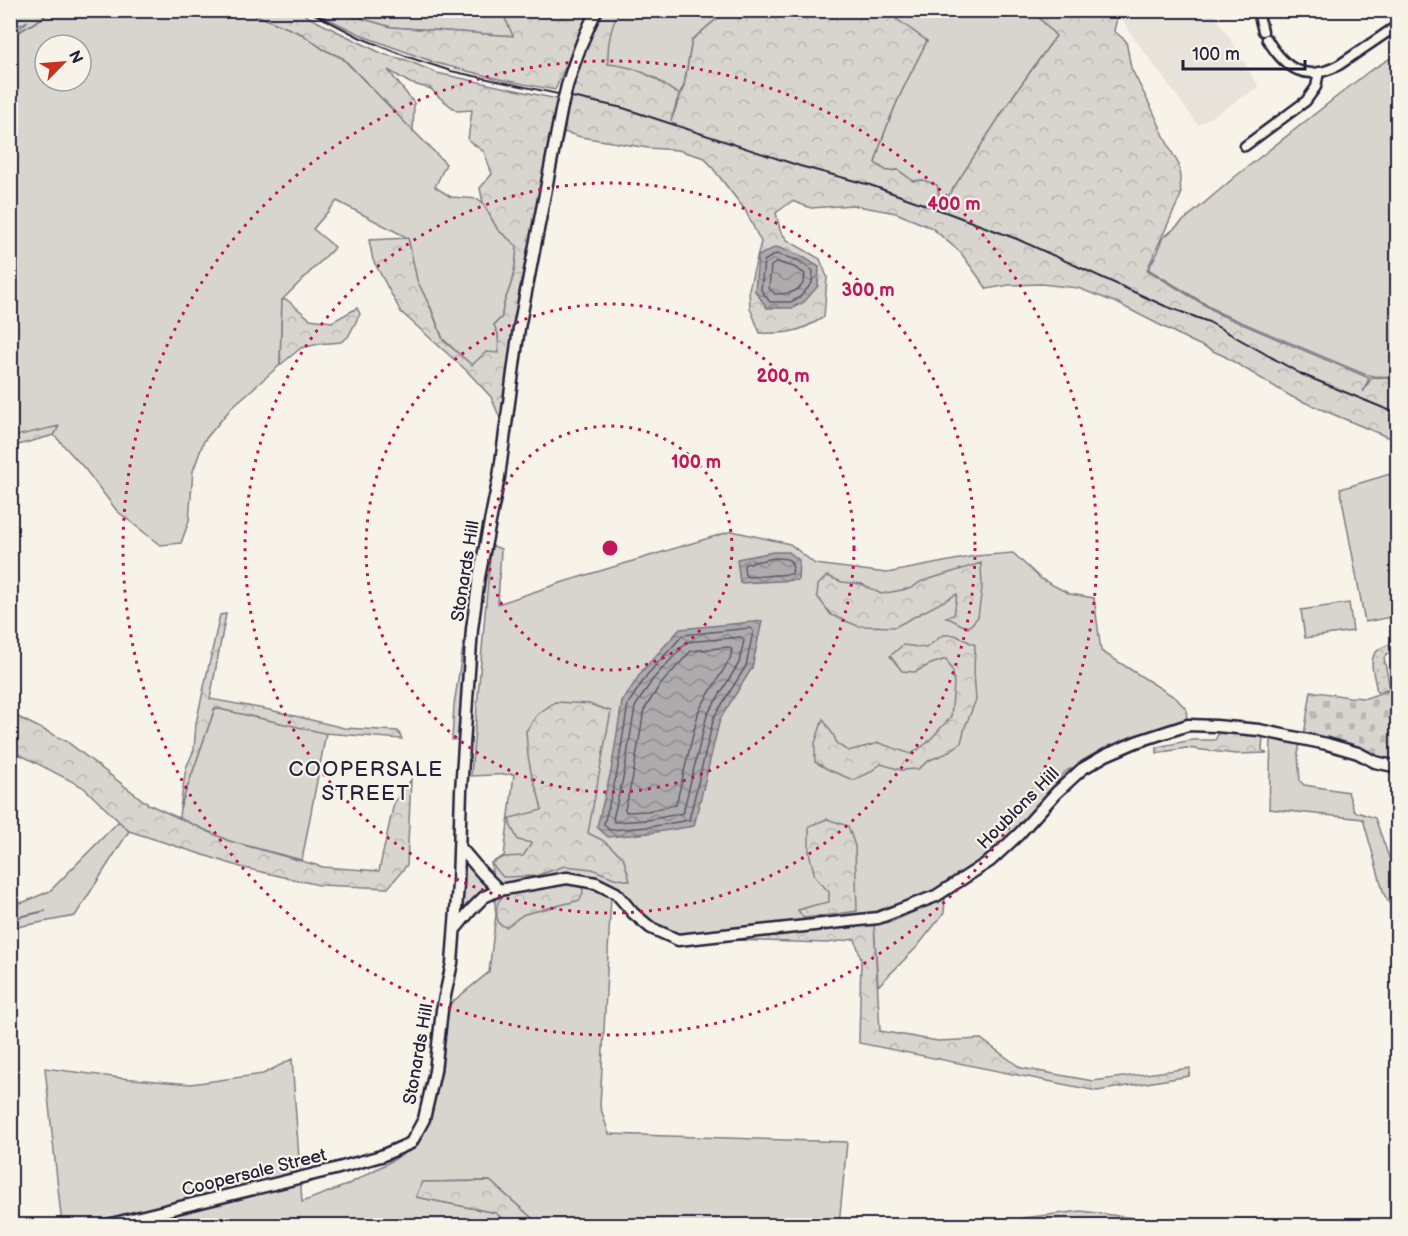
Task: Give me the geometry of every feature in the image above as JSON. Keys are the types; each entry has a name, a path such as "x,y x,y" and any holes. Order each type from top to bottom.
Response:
{"street":[{"name":"Stonards Hill","path":"411,1143 424,1119 435,1071 442,1010 452,963 456,928 461,791 472,629 479,578 499,477 519,328 562,106 575,59 597,10"},
{"path":"1260,10 1259,16 1263,31"},
{"path":"1268,39 1286,63 1295,70 1310,73 1339,65 1398,25"},
{"path":"1245,146 1306,101 1316,87 1319,72"},
{"name":"Houblons Hill","path":"456,928 484,897 499,890 567,878 596,883 616,893 633,913 651,928 678,940 878,918 936,896 990,861 1082,769 1136,742 1188,725 1259,730 1327,744 1358,753 1375,762 1398,767"},
{"path":"460,847 499,890"},
{"name":"Coopersale Street","path":"103,1226 335,1169 381,1156 411,1143"}],"shaded area":[{"path":"1116,11 1213,11 1259,87 1198,125"}],"green space":[{"path":"11,11 246,11 302,34 323,49 342,58 446,164 435,187 451,197 478,199 483,203 498,230 518,246 514,275 502,317 494,325 498,334 500,353 472,366 443,339 417,281 408,238 337,201 313,229 335,247 282,300 280,365 232,407 204,441 193,471 189,521 181,543 160,545 117,511 85,469 54,435 57,430 11,437 10,37 28,21 11,30"},
{"path":"246,11 298,11 383,54 406,60 437,73 557,99 529,249 503,425 491,397 467,371 401,312 373,260 369,240 408,238 417,280 443,340 472,365 486,352 499,353 498,334 494,325 502,317 516,261 517,246 498,230 483,203 480,188 492,174 484,152 468,140 472,110 457,111 431,89 410,83 388,70 414,103 413,131 343,58 323,49 302,34"},
{"path":"312,11 336,11 391,27 513,36 505,18 505,11 590,11 555,90 436,63 368,38"},
{"path":"336,11 505,11 505,18 514,36 391,27"},
{"path":"600,11 726,11 692,40 684,86 679,94 655,78 608,64"},
{"path":"600,11 619,11 610,36 608,64 643,73 679,94 671,121 684,86 692,40 726,11 883,11 888,13 927,41 891,116 875,163 887,171 898,170 913,181 923,180 937,185 940,209 1013,96 1056,36 1033,11 1116,11 1118,13 1114,31 1126,41 1131,68 1179,165 1181,195 1147,270 1221,315 1369,378 1363,392 1372,377 1397,379 1397,441 1292,397 1224,356 1117,303 1078,288 1041,284 1009,285 987,289 961,253 932,228 896,213 852,205 811,208 792,201 776,213 780,230 787,240 820,259 827,277 824,317 794,331 760,333 750,308 749,289 761,242 745,210 705,158 678,150 648,148 581,137 557,130 566,96"},
{"path":"883,11 1033,11 1056,36 1013,96 940,210 923,180 913,181 898,170 887,171 875,163 891,116 927,41"},
{"path":"1397,54 1397,377 1364,374 1220,313 1148,269 1158,252 1162,239 1236,176 1368,72"},
{"path":"282,300 287,300 310,319 332,322 357,308 360,314 348,337 341,342 301,348 280,365"},
{"path":"59,426 54,435 11,447 11,437"},
{"path":"1397,472 1397,616 1365,622 1340,489"},
{"path":"732,531 790,544 815,564 887,573 975,556 1013,553 1041,579 1070,594 1094,598 1101,651 1176,698 1186,709 1187,720 1140,736 1066,771 1026,819 994,851 941,892 896,911 681,937 665,932 611,896 600,1106 609,1134 847,1142 839,1225 540,1225 490,1181 422,1182 416,1197 496,1213 509,1225 62,1225 45,1068 191,1084 263,1074 292,1059 302,1202 347,1185 395,1159 421,1140 445,1008 489,972 496,914 491,863 504,856 514,774 471,776 491,545 501,549 498,604"},
{"path":"981,563 982,588 978,617 968,628 946,617 954,615 957,594 895,627 858,626 831,615 817,596 818,585 827,576 842,582 862,584 881,594 912,588 920,582"},
{"path":"1349,603 1353,631 1305,638 1301,610"},
{"path":"226,614 210,699 270,710 344,728 398,731 402,739 324,733 215,708 180,808 186,768 194,750 196,723 220,615"},
{"path":"943,635 955,635 975,645 976,700 961,743 918,769 901,770 881,764 853,780 815,762 815,743 823,719 837,744 848,751 879,743 911,754 927,743 951,717 953,672 946,659 915,672 902,671 890,656 903,645 926,648"},
{"path":"464,640 466,672 462,739 452,740 454,705"},
{"path":"1397,642 1397,650 1387,654 1384,658 1390,688 1377,692 1372,666 1374,654"},
{"path":"1393,689 1397,693 1397,764 1375,759 1353,745 1304,735 1311,691 1366,698"},
{"path":"555,702 589,704 611,711 588,833 602,840 623,857 630,881 614,878 592,869 565,866 535,876 503,877 491,863 504,857 523,856 532,843 518,840 510,824 510,818 542,810 532,777 526,731 538,714"},
{"path":"215,708 326,733 302,860 229,841 179,818 180,808"},
{"path":"10,713 66,741 148,804 229,841 323,867 379,871 394,803 411,780 407,865 388,888 319,885 244,868 129,831 83,787 11,750"},
{"path":"1220,731 1263,736 1262,750 1266,753 1236,754 1186,748 1157,753 1157,747 1192,740 1215,740"},
{"path":"1271,737 1300,742 1298,754 1300,781 1304,785 1348,792 1354,811 1375,818 1397,880 1397,917 1384,894 1363,819 1269,809"},
{"path":"827,819 848,826 855,846 857,911 803,918 798,910 829,902 829,892 815,877 809,852 809,826"},
{"path":"119,821 129,831 75,916 11,928 10,905 50,891"},
{"path":"464,855 488,887 459,918 463,883"},
{"path":"577,883 582,886 583,893 580,900 525,914 506,927 499,924 497,906 508,892"},
{"path":"945,898 944,913 917,947 878,986 874,925 891,922"},
{"path":"874,925 880,1031 938,1041 981,1039 1021,1068 1093,1081 1190,1068 1189,1076 1097,1091 859,1043 861,959 855,939 827,943 733,940"},
{"path":"490,1181 540,1225 509,1225 496,1213 416,1197 422,1182"},
{"path":"1081,1211 1134,1218 1136,1225 1003,1225 1023,1218"},
{"path":"1134,1218 1397,1221 1398,1225 1136,1226"}],"water":[{"path":"776,247 800,255 819,267 818,286 804,302 793,308 767,308 755,291 758,256"},
{"path":"773,552 789,552 799,560 798,580 740,583 737,559"},
{"path":"762,621 752,668 720,719 694,826 608,837 597,827 611,771 622,702 642,671 680,629"}],"waterway":[{"path":"10,37 44,17 42,10"},
{"path":"10,919 45,911"}],"railway":[{"path":"307,10 361,38 451,71 623,108 800,166 870,185 940,210 1017,239 1165,306 1209,322 1301,374 1398,414"}],"district":[{"name":"COOPERSALE STREET","path":"366,781"}]}
